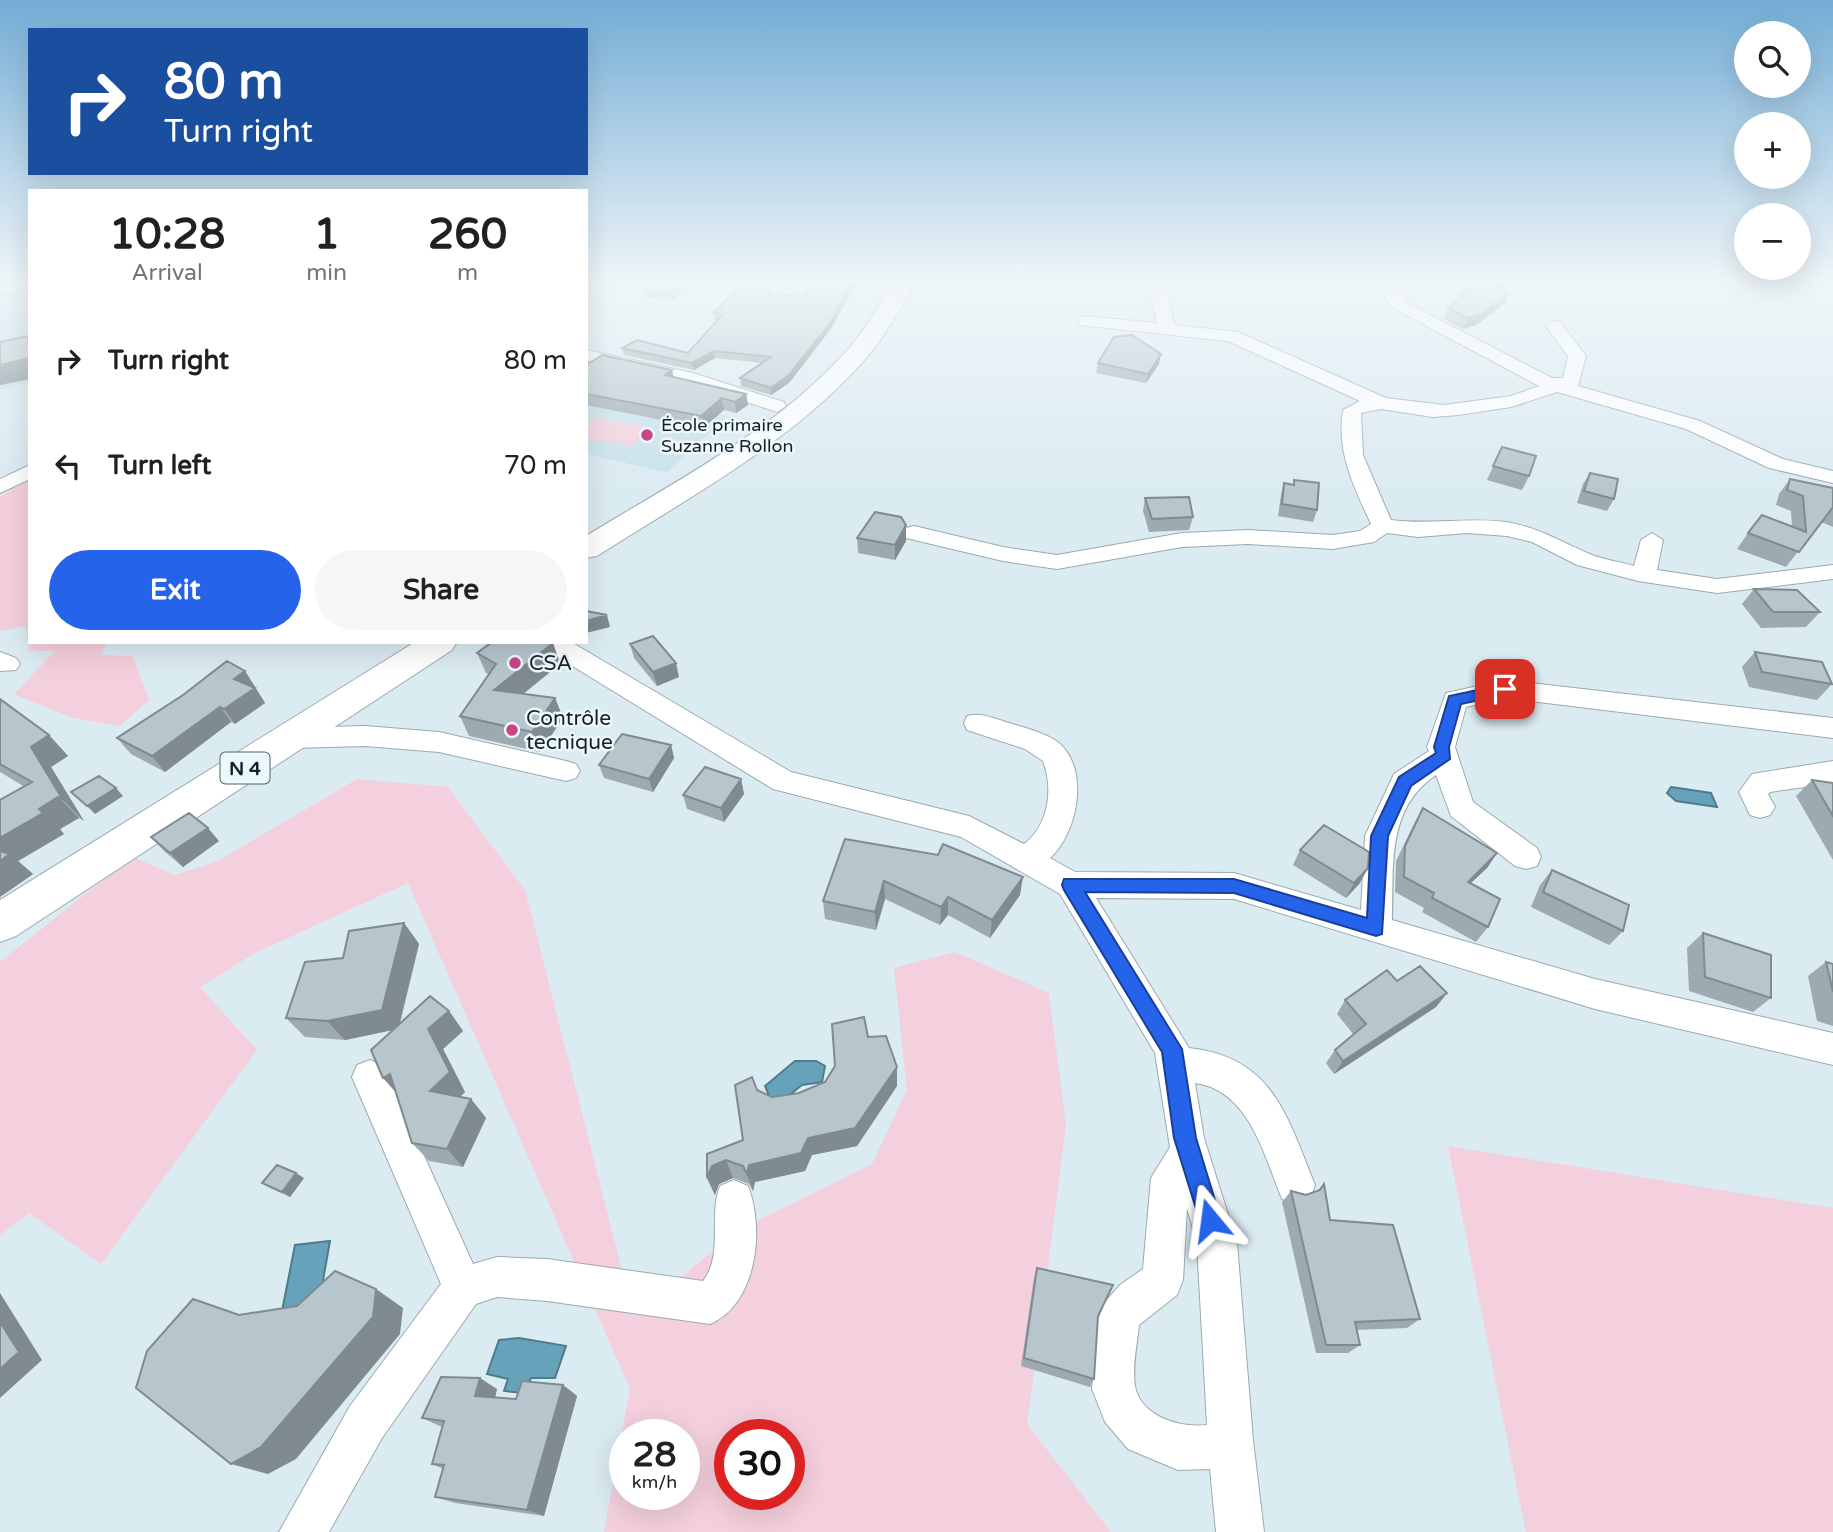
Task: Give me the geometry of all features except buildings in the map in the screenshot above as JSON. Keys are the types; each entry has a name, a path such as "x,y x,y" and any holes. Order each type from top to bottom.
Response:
{"main road":[{"path":"588,535 805,387 841,350"},
{"path":"588,548 718,465 799,408 858,350"},
{"name":"N 4","path":"0,916 207,776 290,729 423,644"},
{"name":"N 4","path":"0,923 437,644"}],"street":[{"path":"1264,350 1383,404 1431,411 1468,410 1546,391 1549,384"},
{"path":"1485,350 1549,384 1693,425 1776,464 1833,478"},
{"path":"1549,384 1571,383 1577,356 1573,350"},
{"path":"588,355 687,377 777,406"},
{"path":"1383,404 1352,410 1349,426 1356,466 1383,526"},
{"path":"0,487 28,472"},
{"path":"914,533 1003,554 1057,562 1182,540 1248,537 1333,542 1366,537 1383,526 1418,530 1467,526 1507,529 1540,537 1585,560 1638,574 1717,586 1833,572"},
{"path":"1638,574 1647,568 1652,540"},
{"path":"555,644 783,780 969,828 1071,885 1172,1049 1185,1138 1217,1244 1230,1440 1240,1532"},
{"path":"1526,857 1461,808 1441,747 1455,700 1505,689 1833,728"},
{"path":"977,723 1049,750 1060,763 1061,789 1057,820 1051,837 1027,860"},
{"path":"291,738 365,736 439,742 566,771"},
{"path":"1376,928 1380,836 1405,782 1444,755"},
{"path":"1760,807 1753,792 1762,782 1833,772"},
{"path":"1071,885 1234,886 1595,994 1833,1049"},
{"path":"1174,1064 1207,1066 1243,1083 1270,1126 1296,1185"},
{"path":"370,1077 463,1288"},
{"path":"1190,1151 1170,1178 1162,1280 1138,1296 1119,1317 1114,1389 1127,1417 1152,1438 1191,1450 1218,1447 1230,1440"},
{"path":"303,1532 366,1422 463,1288 497,1277 547,1280 710,1303 720,1296 730,1269 734,1200"}],"shaded area":[{"path":"0,350 28,350 28,383 0,390"},
{"name":"École primaire Suzanne Rollon","path":"588,378 607,394 728,416 667,472 588,454"},
{"path":"595,417 651,428 632,446 588,438 588,423"},
{"path":"28,479 28,643 26,626 0,631 0,497"},
{"path":"28,644 106,644 101,655 133,656 149,700 120,726 73,718 14,694 55,651 29,651"},
{"path":"357,779 448,787 525,890 634,1317 735,1232 872,1164 907,1090 894,968 955,952 1049,993 1066,1126 1027,1424 1111,1532 604,1532 609,1504 609,1510 700,1510 700,1419 625,1419 630,1389 408,883 257,952 200,987 257,1050 101,1264 29,1213 0,1235 0,962 132,857 175,875 216,862"},
{"path":"1448,1146 1833,1208 1833,1532 1526,1532"}],"water":[{"path":"1671,787 1711,793 1717,807 1676,801 1667,793"},
{"path":"795,1061 816,1061 825,1066 822,1082 802,1085 779,1103 770,1098 765,1086"},
{"path":"330,1241 319,1303 282,1311 295,1245"},
{"path":"519,1338 566,1346 555,1378 531,1378 524,1393 504,1391 508,1379 487,1374 499,1340"}],"place":[{"name":"École primaire Suzanne Rollon","path":"647,435"},
{"name":"CSA","path":"515,663"},
{"name":"Contrôle tecnique","path":"512,730"}],"route":[{"path":"1210,1220 1185,1138 1172,1049 1071,885 1234,886 1376,928 1380,836 1405,782 1444,755 1441,747 1455,700 1505,689"}]}
